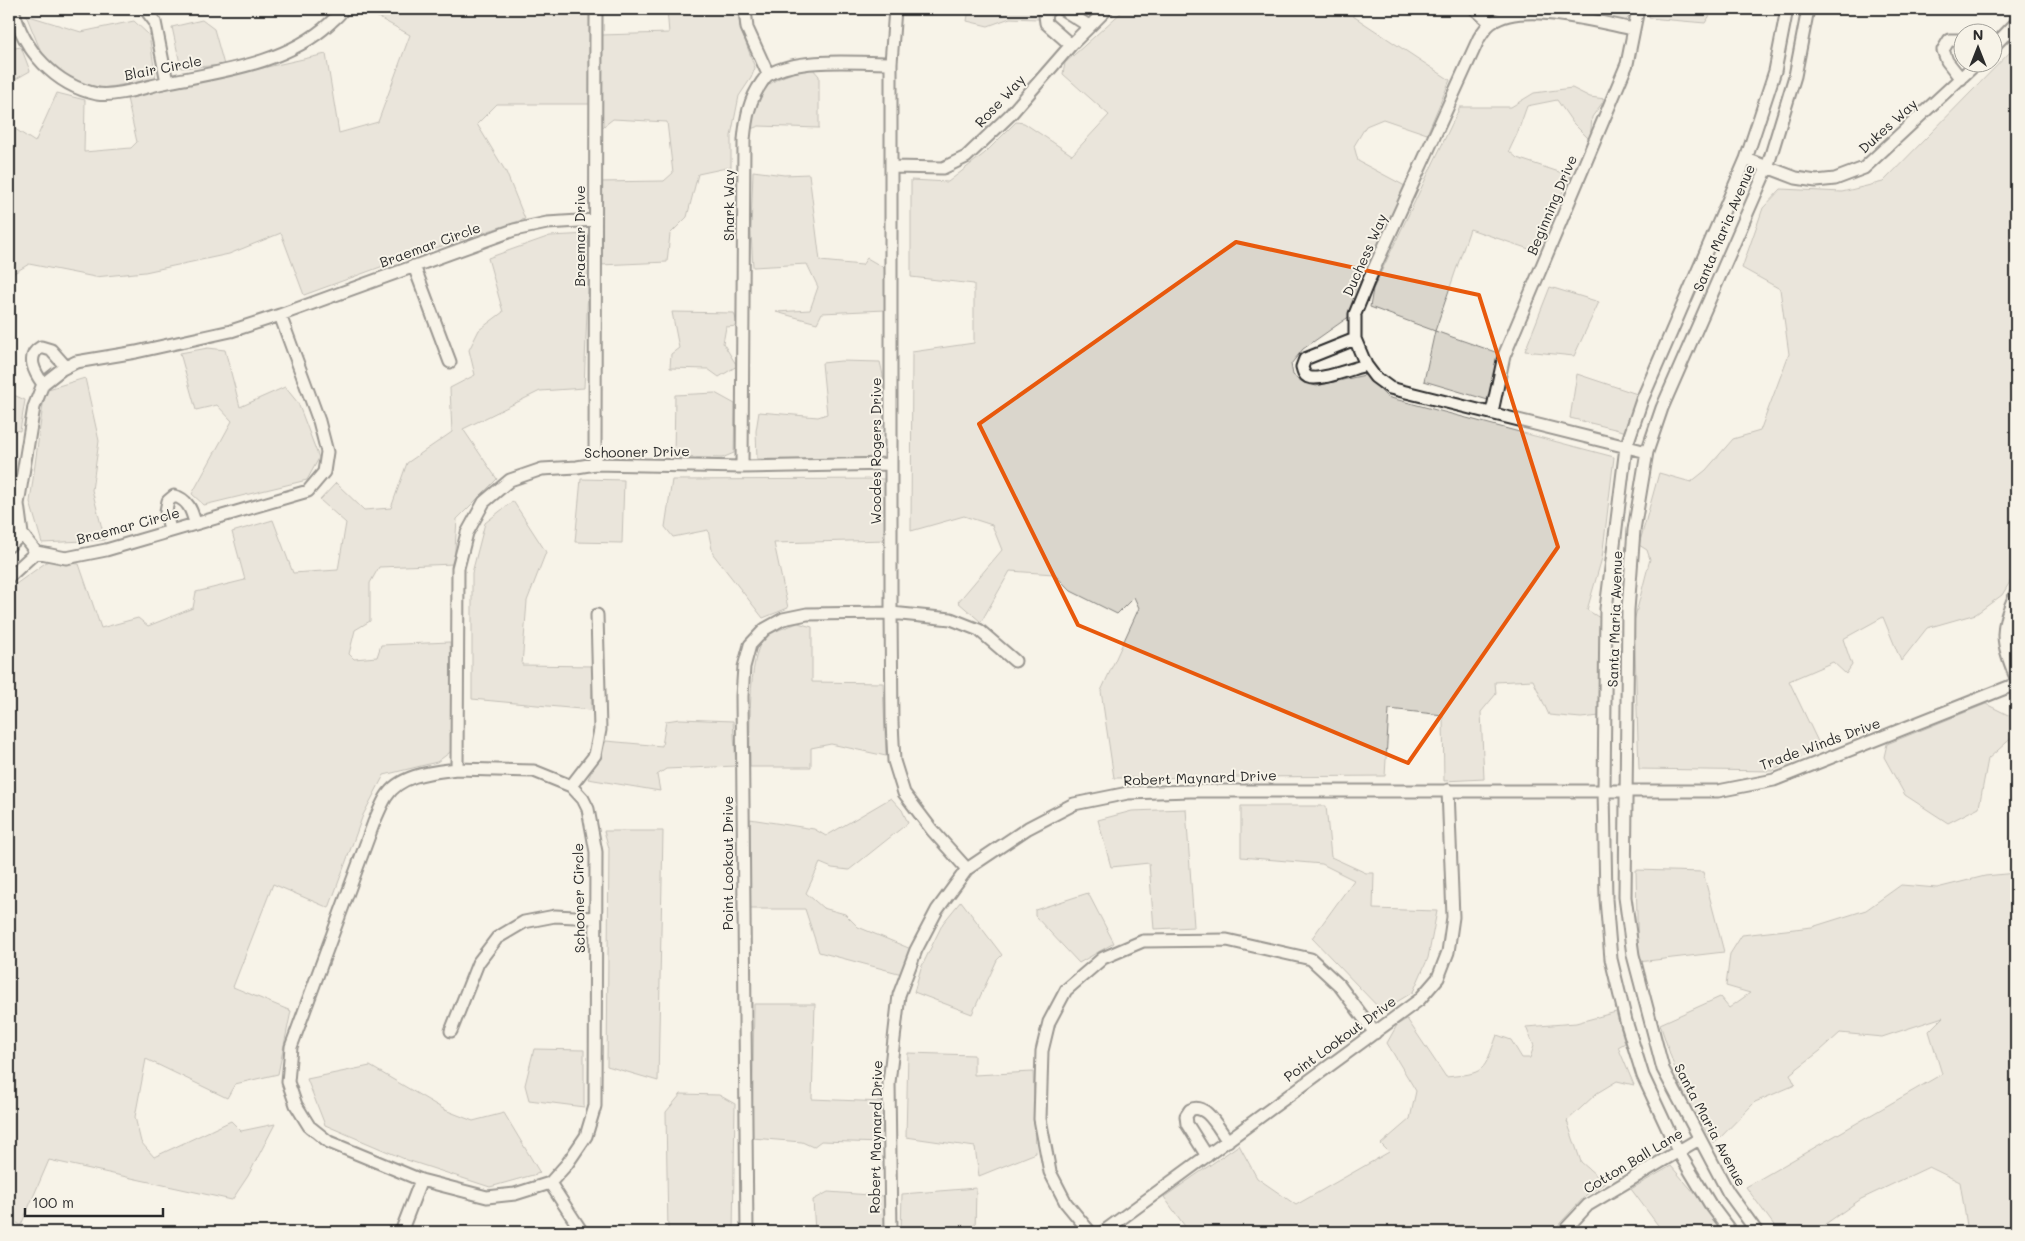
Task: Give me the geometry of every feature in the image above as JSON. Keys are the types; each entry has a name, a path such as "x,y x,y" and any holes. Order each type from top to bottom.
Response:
{"street":[{"name":"Blair Circle","path":"14,9 13,28 45,67 66,84 98,94 127,92 167,82 233,70 299,46 323,29 343,9"},
{"path":"145,9 155,22 167,82"},
{"name":"Braemar Drive","path":"595,464 596,9"},
{"path":"745,9 747,28 768,74 794,66 814,63 892,63"},
{"name":"Woodes Rogers Drive","path":"895,9 892,63 891,464 892,723 894,761 904,793 932,830 967,869"},
{"path":"1050,9 1045,15 1046,23 1071,45"},
{"path":"1062,9 1089,26"},
{"name":"Rose Way","path":"893,167 943,168 966,157 1010,115 1071,45 1107,9"},
{"path":"1475,9 1491,23 1516,12 1552,12 1633,29"},
{"name":"Beginning Drive","path":"1492,412 1504,356 1627,64 1638,9"},
{"name":"Santa Maria Avenue","path":"1732,1232 1710,1204 1678,1151 1643,1076 1626,1021 1611,959 1606,899 1604,790 1606,608 1626,447 1642,400 1746,159 1775,71 1787,9"},
{"name":"Santa Maria Avenue","path":"1756,1232 1728,1192 1663,1069 1632,955 1625,897 1628,610 1634,530 1647,452 1662,408 1766,168 1794,76 1808,9"},
{"name":"Duchess Way","path":"1491,23 1479,38 1368,282 1355,314 1356,339 1366,364 1375,377 1390,388 1647,452"},
{"path":"2002,38 2016,23"},
{"path":"1952,40 1949,40 1943,50 1947,62 1952,68"},
{"path":"1955,72 1961,79"},
{"name":"Dukes Way","path":"1746,159 1796,178 1816,181 1835,178 1864,168 1968,72"},
{"name":"Shark Way","path":"742,467 746,116 753,94 768,74"},
{"name":"Braemar Circle","path":"22,534 18,504 34,407 44,384 66,367 76,362 136,352 231,331 514,230 547,223 595,220"},
{"path":"414,266 450,362"},
{"name":"Braemar Circle","path":"36,552 66,558 106,550 308,491 324,472 327,452 319,421 280,315"},
{"path":"1356,339 1305,359 1302,367 1309,378 1317,378 1366,364"},
{"path":"44,384 36,375 33,366 32,358 35,350 41,347 51,350 66,367"},
{"name":"Schooner Drive","path":"457,769 458,568 467,533 484,502 510,480 542,469 595,464 742,467 891,464"},
{"path":"170,530 166,511 168,501 174,496 181,498 187,503 195,523"},
{"path":"9,546 22,534 36,552 9,577"},
{"path":"2016,593 2004,620 2004,647 2016,678"},
{"name":"Point Lookout Drive","path":"747,1232 742,706 744,667 750,645 765,629 783,619 807,614 891,613 951,619 979,630 1015,660"},
{"path":"582,1232 550,1183 515,1194 487,1197 421,1180 329,1142 309,1126 296,1105 288,1082 288,1074 291,1047 374,822 386,796 404,781 425,773 457,769 534,771 571,786 595,754 600,730 597,615"},
{"name":"Trade Winds Drive","path":"1626,790 1718,791 1774,780 2016,684"},
{"name":"Schooner Circle","path":"550,1183 567,1164 586,1136 595,1106 596,852 592,826 583,799 571,786"},
{"name":"Robert Maynard Drive","path":"891,1232 889,1083 900,996 916,950 936,910 967,869 1028,828 1074,804 1128,792 1190,790 1626,790"},
{"name":"Point Lookout Drive","path":"1103,1232 1419,1000 1438,978 1448,952 1453,917 1448,790"},
{"path":"450,1031 478,963 496,938 524,922 555,916 595,918"},
{"path":"1090,1232 1066,1203 1050,1172 1040,1119 1042,1051 1049,1022 1066,990 1103,958 1143,942 1227,940 1311,959 1339,985 1375,1033"},
{"path":"1643,1076 1663,1069"},
{"path":"1207,1156 1188,1124 1186,1116 1190,1110 1197,1107 1204,1110 1228,1141"},
{"name":"Cotton Ball Lane","path":"1563,1232 1588,1205 1699,1139"},
{"path":"401,1232 421,1180"}],"highlighted area":[{"path":"1236,242 1479,295 1558,547 1408,763 1078,625 979,424"}],"shaded area":[{"path":"363,9 523,9 524,12 591,13 590,104 497,104 477,124 506,172 525,219 405,258 304,295 281,233 229,254 145,272 95,277 29,264 9,276 9,125 35,142 57,93 85,100 84,152 131,148 137,142 127,98 326,54 339,133 378,122 410,35"},
{"path":"667,9 738,9 740,27 755,68 739,96 731,136 731,167 698,174 687,217 670,234 667,262 600,265 600,182 664,181 673,173 667,122 613,119 600,129 601,35 669,33"},
{"path":"969,9 1045,9 1038,19 1010,18 988,26 967,21"},
{"path":"1125,9 1356,9 1353,16 1450,80 1427,134 1383,119 1366,126 1354,146 1358,161 1405,186 1350,316 1303,349 1291,364 1293,375 1301,381 1316,386 1365,375 1387,397 1614,457 1602,558 1587,610 1600,618 1600,716 1581,718 1549,715 1533,680 1495,682 1496,694 1481,712 1484,779 1444,781 1443,715 1389,709 1385,776 1114,778 1101,691 1139,608 1134,597 1117,614 1071,591 1054,574 1010,571 981,622 958,602 1002,550 992,525 964,516 911,531 912,352 974,343 974,284 911,277 911,180 948,182 985,153 1016,122 1024,123 1072,155 1109,115 1063,74 1065,63"},
{"path":"1572,9 1634,9 1625,20 1611,22"},
{"path":"1650,9 1714,9 1705,23 1649,18"},
{"path":"26,15 81,32 134,21 149,35 156,79 103,88 73,81 46,64"},
{"path":"202,20 214,29 224,65 181,68 172,27"},
{"path":"2016,46 2016,572 2002,595 1976,614 1927,628 1901,661 1883,617 1843,639 1852,665 1846,674 1833,662 1789,681 1821,748 1772,771 1639,769 1634,621 1650,559 1647,550 1639,545 1659,473 1691,482 1706,470 1733,439 1760,431 1789,354 1780,289 1742,268 1763,208 1781,189 1842,192 1883,182 1991,72 2002,72 2002,60"},
{"path":"21,47 30,71 9,83 9,49"},
{"path":"812,68 819,76 819,128 759,126 748,130 757,102 768,86 775,80"},
{"path":"1572,88 1590,97 1605,99 1592,117 1590,140 1573,123 1557,100 1527,106 1509,151 1517,158 1571,176 1532,250 1470,229 1435,331 1370,307 1373,289 1460,107 1511,107 1534,93"},
{"path":"753,171 784,175 809,174 820,261 862,265 867,258 886,269 885,310 822,313 817,323 776,312 810,310 818,287 807,264 753,267 751,231"},
{"path":"590,234 584,388 540,391 463,429 497,479 457,519 454,564 379,567 370,583 370,621 355,630 349,654 354,659 377,657 381,645 450,642 453,750 437,762 384,775 363,815 329,908 273,884 233,987 291,1011 278,1074 235,1084 227,1098 146,1059 135,1117 141,1142 154,1157 231,1121 241,1131 275,1124 248,1176 232,1200 49,1160 21,1225 9,1219 9,589 48,561 79,564 101,628 138,618 148,626 193,608 196,592 245,580 232,532 273,520 293,573 338,570 346,523 320,500 336,483 364,510 391,508 407,463 452,432 450,388 475,375 469,350 479,330 503,312 488,258 550,236"},
{"path":"1550,287 1599,302 1574,356 1525,351"},
{"path":"672,312 734,313 738,326 726,327 723,343 737,366 719,377 708,369 670,368 671,354 679,348"},
{"path":"1435,331 1501,354 1488,400 1424,381"},
{"path":"208,348 225,350 240,407 285,387 298,403 319,458 307,480 204,505 192,494 232,421 217,405 196,410 180,353"},
{"path":"841,361 880,362 883,374 884,399 883,424 877,461 757,459 756,431 759,412 818,417 827,414 822,363"},
{"path":"1577,374 1640,395 1627,432 1570,418"},
{"path":"85,378 99,441 92,490 105,540 42,543 30,502 45,390"},
{"path":"9,393 25,400 20,431 9,429"},
{"path":"715,393 735,404 734,453 722,458 674,457 675,395"},
{"path":"581,479 624,480 622,543 575,542"},
{"path":"886,479 886,540 774,543 788,608 763,618 713,554 708,530 673,537 665,527 672,480"},
{"path":"513,501 546,552 527,601 522,665 593,666 591,710 472,699 472,573 485,523"},
{"path":"798,623 812,627 812,682 883,683 886,756 831,744 811,748 811,767 750,767 752,678 759,646 768,635"},
{"path":"1986,704 2016,719 2016,734 1988,759 1979,807 1948,823 1905,795 1884,757 1887,744"},
{"path":"680,719 733,721 736,766 666,769 657,775 660,791 588,779 606,741 662,746 666,721"},
{"path":"891,798 902,810 908,823 849,870 832,868 820,863 806,893 823,908 845,914 858,927 911,949 902,974 819,952 805,909 750,909 750,819 814,829 826,836"},
{"path":"1241,806 1326,806 1331,857 1366,873 1374,873 1373,909 1437,911 1428,958 1413,992 1382,1011 1312,938 1354,880 1322,864 1241,857"},
{"path":"1186,809 1194,927 1154,929 1149,863 1111,867 1098,820 1132,811"},
{"path":"604,831 663,831 658,1081 607,1066 609,848"},
{"path":"1636,870 1703,872 1724,952 1638,962"},
{"path":"2016,873 2016,1232 1968,1232 1960,1182 1929,1167 1861,1199 1814,1232 1779,1232 1746,1187 1942,1074 1929,1031 1943,1017 1882,1037 1840,1033 1790,1074 1795,1085 1755,1102 1714,1144 1685,1099 1660,1024 1720,997 1729,1008 1750,993 1726,986 1730,954 1742,935 1812,927 1866,910 1901,885 1937,888 1985,876"},
{"path":"1088,893 1114,943 1079,963 1035,916 1035,910"},
{"path":"961,901 1002,955 997,960 972,1014 914,992 921,968 943,923"},
{"path":"754,1004 815,1004 812,1099 884,1102 882,1143 821,1141 813,1147 802,1142 752,1138"},
{"path":"1616,1012 1625,1043 1618,1047 1634,1085 1617,1081 1597,1093 1567,1121 1581,1162 1605,1183 1586,1195 1552,1232 1189,1232 1164,1197 1239,1145 1257,1178 1296,1205 1389,1152 1381,1144 1410,1119 1416,1091 1387,1043 1397,1025 1407,1019 1446,1077 1469,1074 1481,1069 1489,1057 1497,1035 1511,1040 1522,1058 1530,1058 1534,1046 1526,1027 1576,1023"},
{"path":"534,1049 584,1050 584,1107 529,1100 525,1085"},
{"path":"908,1053 974,1055 974,1075 1033,1072 1036,1153 979,1176 975,1147 906,1137"},
{"path":"370,1066 445,1110 473,1121 504,1113 540,1173 490,1187 407,1160 325,1125 307,1079"},
{"path":"681,1094 719,1095 735,1104 733,1232 668,1232 666,1112"},
{"path":"1671,1166 1728,1232 1663,1232 1631,1189"},
{"path":"976,1188 975,1232 901,1232 902,1194"},
{"path":"828,1192 884,1196 885,1232 815,1232 813,1200"}]}
